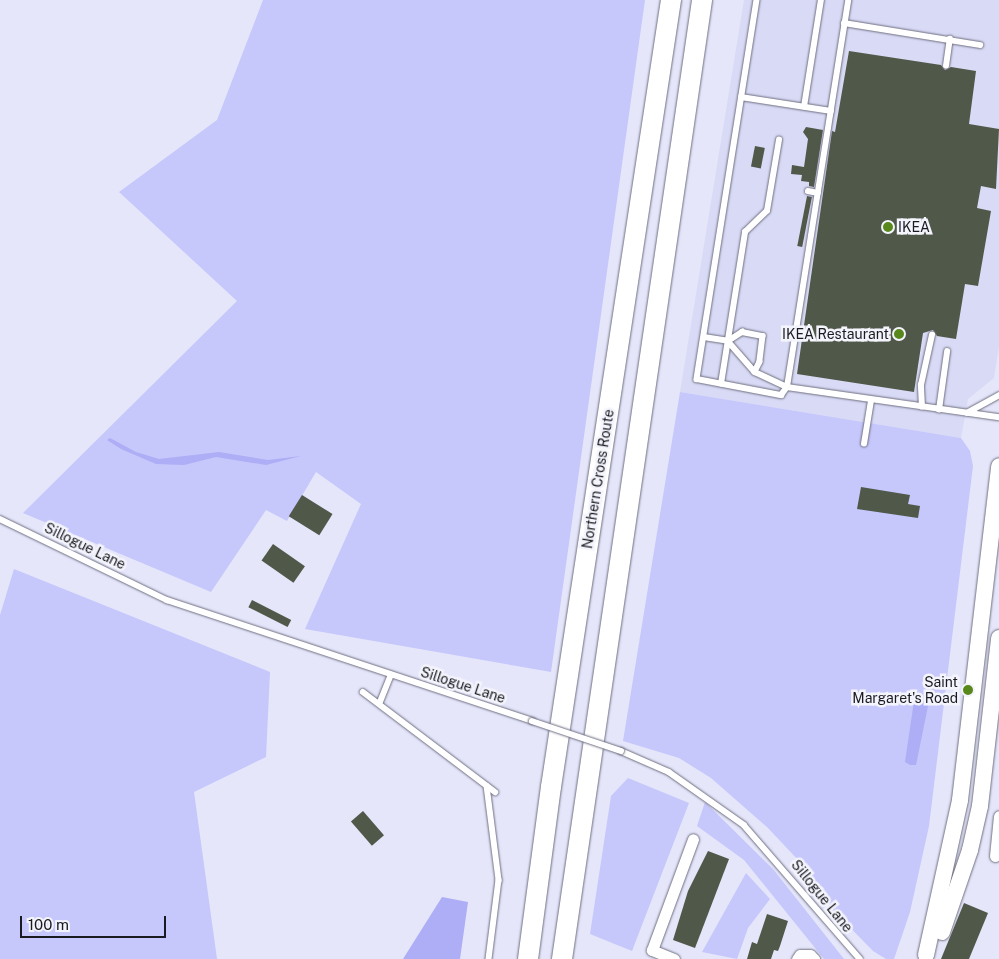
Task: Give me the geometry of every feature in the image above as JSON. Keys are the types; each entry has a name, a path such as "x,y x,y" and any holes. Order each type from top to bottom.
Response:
{"highway":[{"path":"625,297 662,0"},
{"name":"Northern Cross Route","path":"528,959 625,297 671,0"},
{"path":"562,959 702,0"}],"main road":[{"path":"925,957 958,810 999,466"},
{"path":"925,957 942,933 956,893 978,814 999,638"},
{"path":"958,810 978,814"}],"street":[{"path":"995,856 999,816"},
{"path":"674,959 652,950 693,839"},
{"path":"799,957 810,955 814,959"}],"lane":[{"path":"757,0 697,380 781,395 786,387 848,0"},
{"path":"804,107 821,0"},
{"path":"844,22 980,45"},
{"path":"946,66 950,39"},
{"path":"741,97 831,111"},
{"path":"721,384 746,232 767,211 779,140"},
{"path":"808,191 818,193"},
{"path":"728,341 742,332 763,336 760,362 754,372"},
{"path":"922,408 920,385 932,335"},
{"path":"704,337 728,341 754,372 786,387 871,401 999,417"},
{"path":"939,410 947,352"},
{"path":"967,413 999,395"},
{"path":"864,444 871,401"},
{"name":"Sillogue Lane","path":"0,519 167,600 621,751 669,772 744,825 860,959"},
{"path":"380,702 391,675"},
{"path":"364,692 380,702 495,792"},
{"path":"487,786 499,880 489,959"}],"shaded area":[{"path":"263,0 645,0 551,672 305,629 361,504 316,472 287,521 266,510 211,592 23,513 237,301 119,192 217,120"},
{"path":"744,0 999,0 999,346 994,378 968,399 961,438 680,392"},
{"path":"680,392 961,438 970,451 973,466 929,826 910,912 894,959 886,959 873,951 833,910 801,863 767,827 711,778 679,758 623,741"},
{"path":"110,438 136,452 159,459 219,452 268,460 301,456 266,465 216,457 184,465 156,464 121,449 107,440"},
{"path":"14,569 270,672 266,757 194,792 217,959 0,959 0,615"},
{"path":"914,701 929,701 916,765 910,765 905,762"},
{"path":"628,778 689,803 632,951 590,934 611,796"},
{"path":"705,802 773,869 844,959 824,959 744,860 697,826"},
{"path":"746,873 770,899 748,928 737,959 702,952"},
{"path":"442,897 468,902 460,959 403,959"}],"building":[{"name":"IKEA","path":"849,51 941,65 945,70 951,67 976,71 969,124 999,129 996,189 981,186 977,208 991,211 978,286 965,284 956,339 937,336 933,330 923,333 914,392 797,374 832,131 835,132"},
{"path":"806,127 823,130 814,187 809,186 809,182 801,181 802,175 791,174 792,165 804,167 808,139 803,132"},
{"path":"755,146 765,148 761,169 751,167"},
{"path":"807,196 812,197 802,247 797,246"},
{"path":"861,487 910,495 908,504 920,506 918,518 857,509"},
{"path":"302,495 333,514 319,535 289,516"},
{"path":"273,544 305,566 293,583 262,560"},
{"path":"252,600 291,620 288,627 248,607"},
{"path":"363,811 384,835 372,846 351,821"},
{"path":"708,851 729,859 695,948 673,940 688,891"},
{"path":"964,903 988,913 969,959 941,959"},
{"path":"767,914 788,921 778,951 774,950 771,959 747,959 752,942 757,944"}],"place":[{"name":"IKEA","path":"888,227"},
{"name":"IKEA Restaurant","path":"899,334"},
{"name":"Saint Margaret's Road","path":"968,690"}]}
